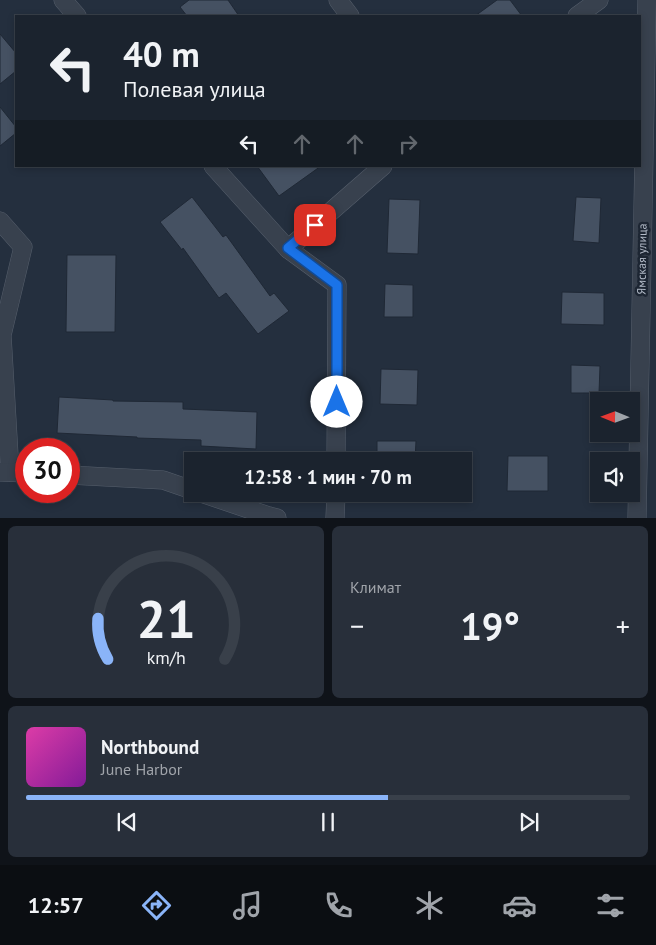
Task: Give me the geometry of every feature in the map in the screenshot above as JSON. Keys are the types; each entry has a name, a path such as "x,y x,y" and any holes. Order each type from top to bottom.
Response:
{"street":[{"path":"62,0 76,15"},
{"path":"338,0 349,15"},
{"path":"578,15 599,0"},
{"name":"Ямская улица","path":"637,518 647,0"},
{"path":"214,167 288,248 337,285 336,452"},
{"path":"288,248 382,167"},
{"path":"0,220 23,247 2,335 12,472"},
{"path":"80,476 163,480 184,487"},
{"path":"228,502 273,517"},
{"path":"335,518 336,502"}],"building":[{"path":"189,0 228,0 238,15 186,15 180,7"},
{"path":"497,0 510,0 521,15 476,15"},
{"path":"0,34 15,52 15,72 0,84"},
{"path":"0,107 15,126 15,134 0,146"},
{"path":"258,167 320,167 279,196"},
{"path":"192,197 223,237 226,235 270,296 274,293 289,311 258,334 226,293 219,298 183,248 182,250 160,222"},
{"path":"576,197 601,198 599,243 573,241"},
{"path":"389,199 420,200 418,254 387,253"},
{"path":"67,255 116,255 115,332 66,332"},
{"path":"385,284 413,285 413,317 384,317"},
{"path":"562,292 604,293 604,325 561,324"},
{"path":"571,365 600,366 599,392 571,393"},
{"path":"381,369 418,370 417,405 380,404"},
{"path":"59,397 113,401 183,402 183,409 257,412 256,449 201,446 201,440 57,433"},
{"path":"377,441 416,441 415,452 377,452"},
{"path":"508,456 548,456 548,491 507,491"}],"route":[{"path":"315,225 288,248 337,285 337,402"}]}
